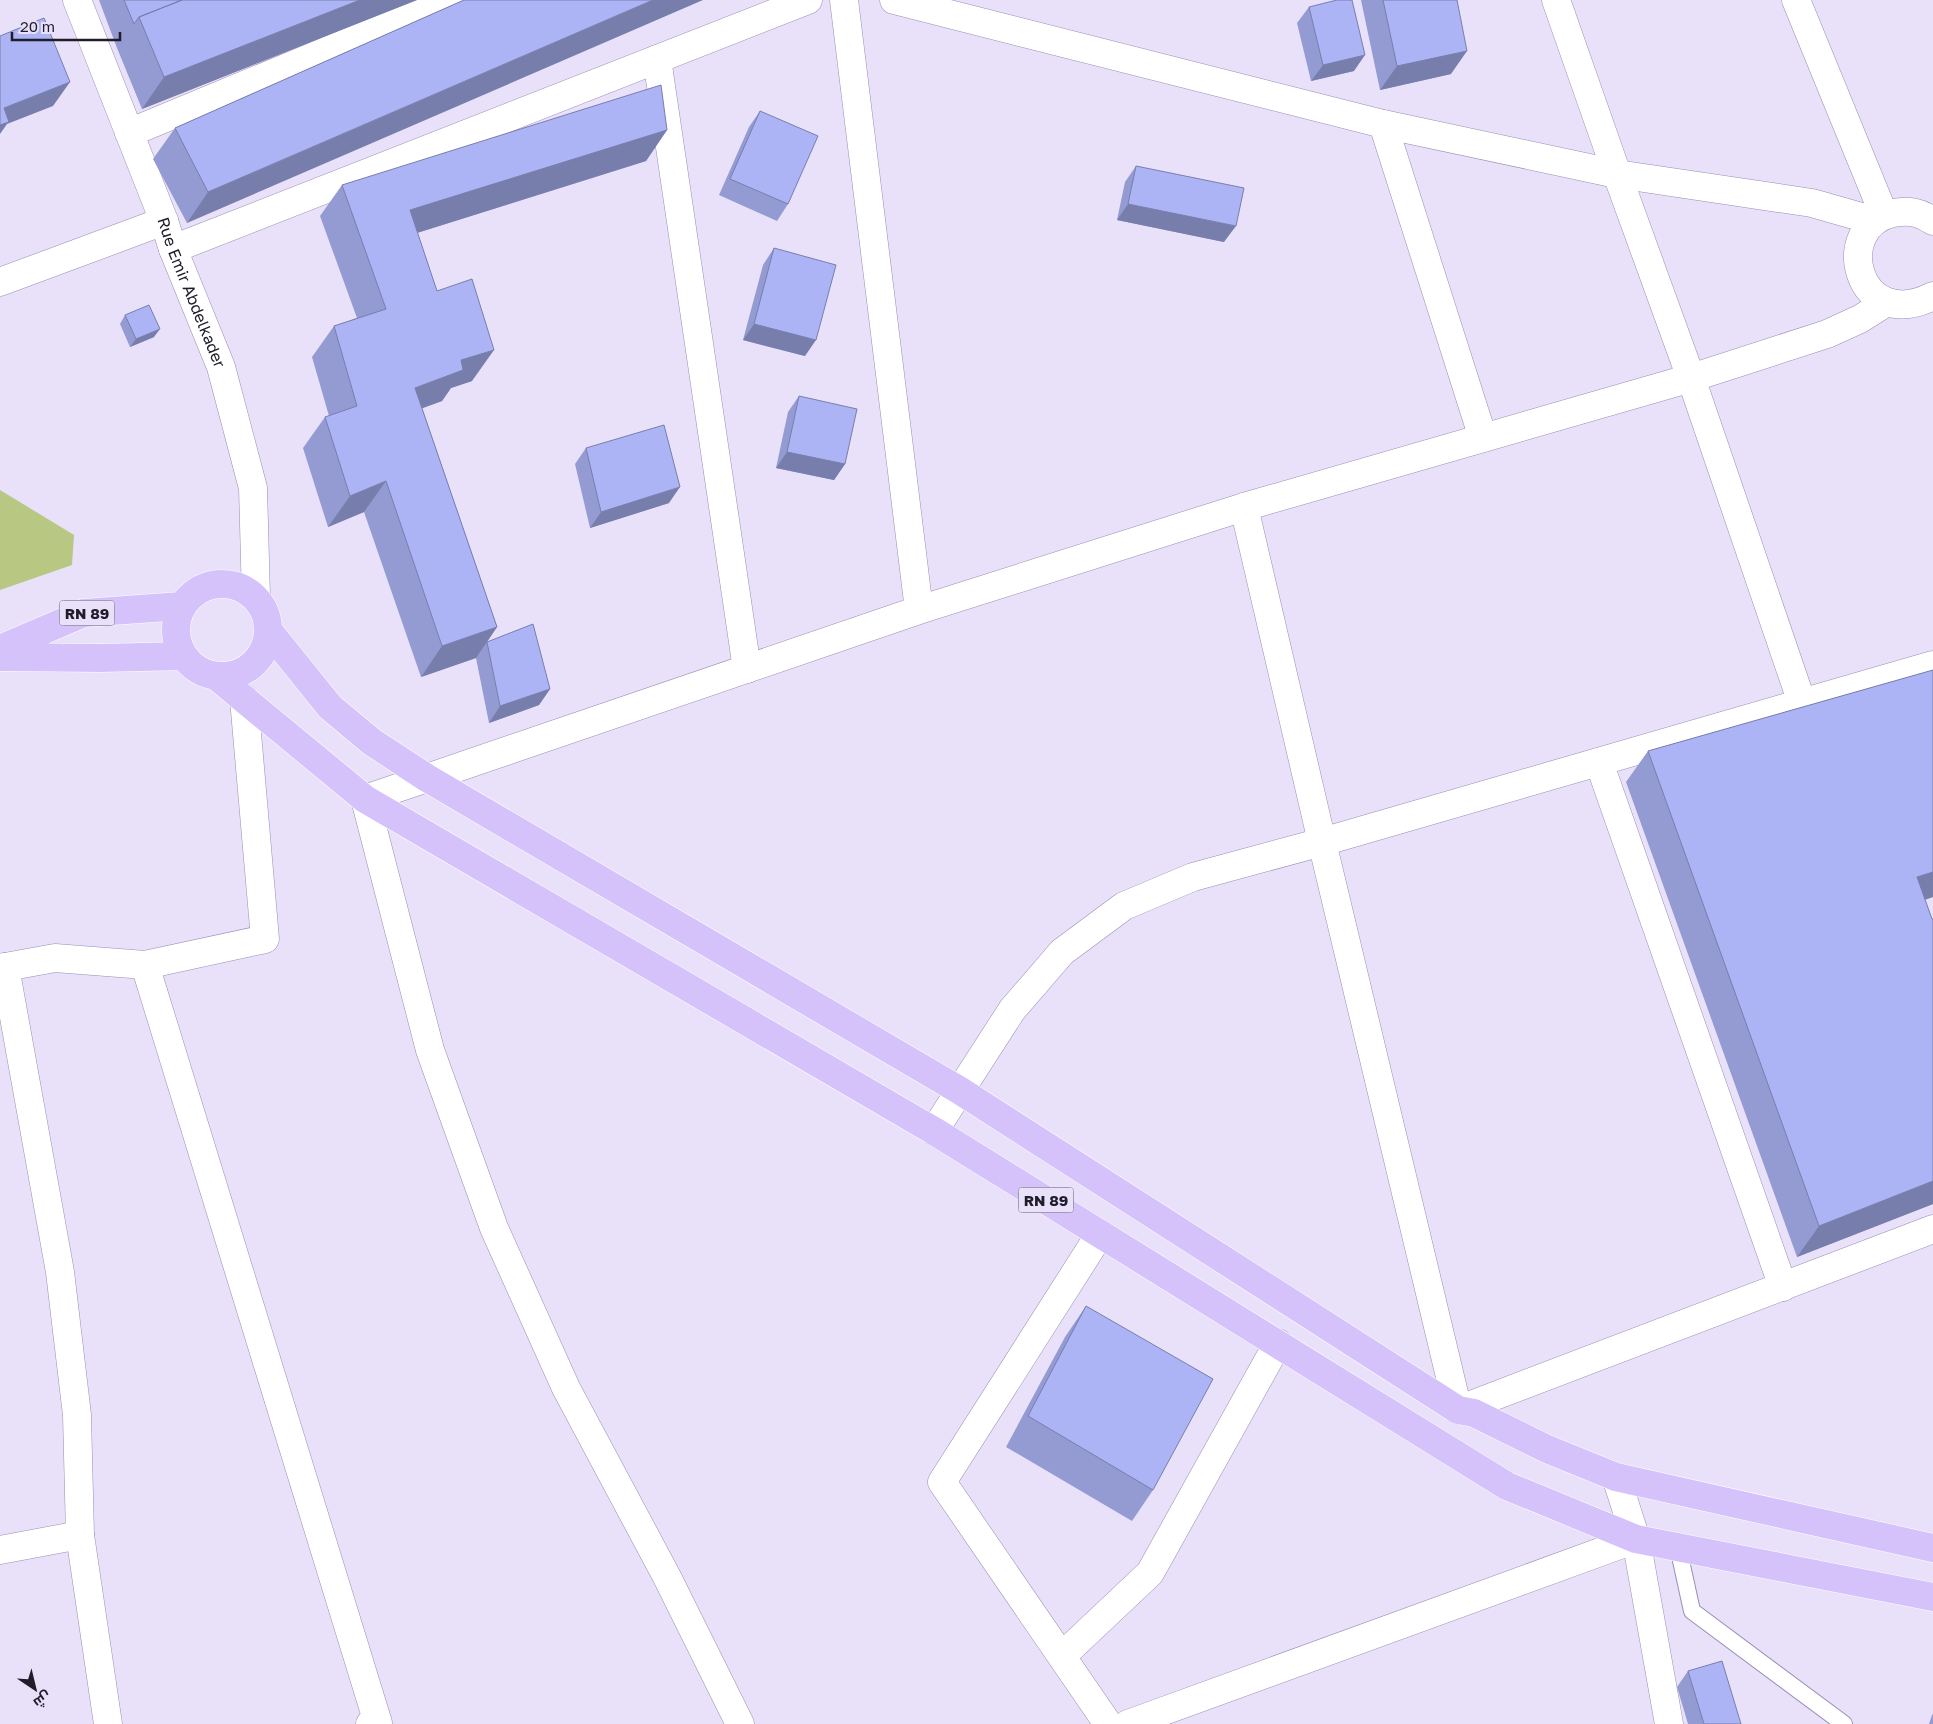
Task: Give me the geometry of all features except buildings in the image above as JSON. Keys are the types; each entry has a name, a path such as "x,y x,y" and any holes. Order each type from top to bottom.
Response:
{"main road":[{"path":"225,583 241,587 256,597 263,606 268,630 266,646 258,659 246,670 232,676 216,676 192,666 183,656 177,644 175,632 176,619 181,606 192,593 208,585 225,583"},
{"name":"RN 89","path":"0,649 84,613 181,606"},
{"name":"RN 89","path":"268,630 330,707 372,742 427,778 959,1090 1458,1410 1474,1413 1547,1450 1616,1476 1933,1548"},
{"path":"0,657 100,658 183,656"},
{"name":"RN 89","path":"216,676 365,799 934,1131 1507,1486 1636,1539 1933,1597"}],"street":[{"name":"Rue Emir Abdelkader","path":"77,0 164,221 173,249 221,367 253,488 256,597"},
{"path":"129,132 449,0"},
{"path":"173,249 808,0"},
{"path":"844,0 919,610"},
{"path":"894,0 1383,124 1617,174 1812,203 1880,218"},
{"path":"1556,0 1691,378 1802,703"},
{"path":"1796,0 1880,218"},
{"path":"657,59 747,669"},
{"path":"1383,124 1483,438"},
{"path":"1930,215 1906,210 1880,218 1864,233 1858,248 1858,264 1863,280 1873,293 1887,302 1903,306 1919,303 1933,296"},
{"path":"0,282 164,221"},
{"path":"740,1724 667,1577 566,1388 494,1228 430,1050 365,799 919,610 1244,507 1691,378 1827,334 1860,319 1887,302"},
{"path":"1244,507 1458,1410 1933,1229"},
{"path":"934,1131 1012,1010 1062,952 1124,906 1193,877 1322,842 1933,665"},
{"path":"108,1724 80,1535 77,1415 60,1272 2,968 55,958 145,965 265,939 244,699"},
{"path":"1599,762 1783,1286"},
{"path":"145,965 376,1724"},
{"path":"1100,1234 942,1482 1108,1724"},
{"path":"1062,1656 1150,1573 1278,1343"},
{"path":"1616,1476 1636,1539 1669,1724"},
{"path":"0,1550 80,1535"},
{"path":"1128,1724 1636,1539"}],"lane":[{"path":"1678,1547 1692,1610 1844,1724"}],"green space":[{"path":"0,490 74,535 72,565 0,590"}]}
